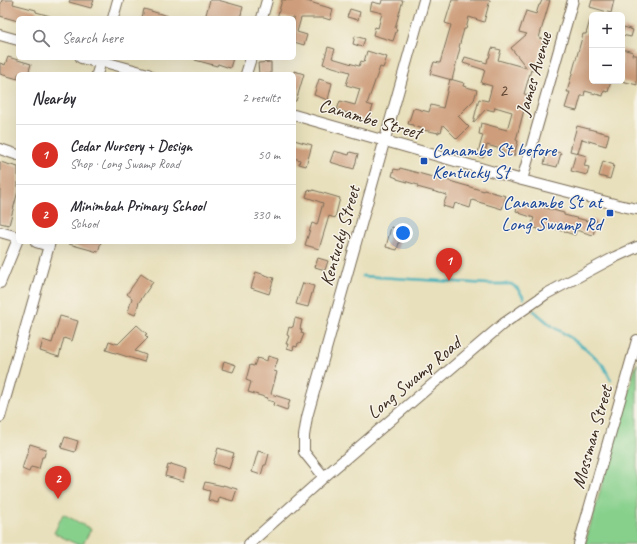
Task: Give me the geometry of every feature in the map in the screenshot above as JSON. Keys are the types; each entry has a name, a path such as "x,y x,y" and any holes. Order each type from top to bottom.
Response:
{"street":[{"path":"114,16 118,0"},
{"path":"263,16 267,0"},
{"name":"Kentucky Street","path":"324,477 304,452 305,430 311,402 424,0"},
{"name":"James Avenue","path":"522,180 573,0"},
{"path":"0,35 16,39"},
{"path":"247,72 250,60"},
{"path":"98,72 101,61 141,72"},
{"name":"Canambe Street","path":"296,116 522,180 637,209"},
{"path":"1,149 16,154"},
{"name":"Canambe Street","path":"622,206 637,216"},
{"path":"0,232 16,237"},
{"name":"Long Swamp Road","path":"615,256 637,239"},
{"path":"0,283 16,243"},
{"path":"0,418 49,244"},
{"name":"Long Swamp Road","path":"249,544 324,477 502,324 546,294 615,256 637,247"},
{"name":"Mossman Street","path":"579,544 637,340"}],"green space":[{"path":"637,363 637,544 585,544 634,372"},
{"path":"63,514 91,529 83,544 76,544 54,533"}],"building":[{"path":"2,0 14,0 13,4 36,10 36,12 50,16 16,16 16,20 0,16 0,6"},
{"path":"70,0 94,0 91,8 69,2"},
{"path":"210,0 218,0 243,7 241,16 206,16"},
{"path":"282,0 303,0 333,9 330,20 324,18 301,18 297,32 307,35 304,45 296,43 296,16 278,16"},
{"path":"382,0 403,0 393,41 373,35 375,27 378,28 382,13 370,10 372,2 381,4"},
{"path":"452,0 490,0 484,22 469,17 459,47 452,80 430,74 434,62 440,63 451,25 445,23"},
{"path":"542,0 550,0 539,38 544,39 534,71 531,70 524,94 528,95 516,140 518,141 514,156 503,153 504,150 487,145 483,158 477,156 483,135 479,134 481,123 507,130 512,112 495,107 494,111 486,109 473,123 479,99 488,101 492,86 481,83 485,70 463,63 465,57 487,63 492,48 501,50 498,60 527,68 511,48 527,34 519,32 526,11 536,14"},
{"path":"592,0 614,0 611,12 590,7"},
{"path":"144,9 168,16 142,16"},
{"path":"350,9 360,12 358,20 347,17"},
{"path":"589,24 589,84 610,84 608,92 604,91 603,96 585,91 584,96 581,96 577,111 565,108 570,92 567,92 583,34 586,34"},
{"path":"625,27 633,30 631,37 625,36"},
{"path":"355,36 365,39 362,47 353,44"},
{"path":"328,47 335,49 332,58 359,66 361,61 364,62 367,51 387,57 383,68 380,67 367,104 373,106 368,121 354,117 355,115 337,110 340,101 355,105 360,89 346,85 350,72 323,64"},
{"path":"625,50 633,52 632,55 637,55 637,85 625,82"},
{"path":"8,57 31,64 29,72 16,72 16,78 0,74 0,63 5,65"},
{"path":"195,60 232,60 230,68 218,64 217,66"},
{"path":"271,62 271,72 259,72 258,63"},
{"path":"294,71 304,74 296,101 296,72"},
{"path":"319,79 332,83 328,100 314,95"},
{"path":"450,79 464,83 463,86 477,90 474,100 458,116 469,127 457,139 443,125 441,132 439,131 439,133 423,130 424,129 408,124 414,108 429,112 431,105 443,108"},
{"path":"577,126 609,134 606,146 582,139 578,153 570,151"},
{"path":"296,141 312,145 306,166 299,164 300,160 296,159"},
{"path":"549,150 561,153 557,167 544,164 547,152"},
{"path":"334,151 349,155 350,152 358,154 354,169 330,162"},
{"path":"576,153 587,156 584,166 589,167 587,175 571,171"},
{"path":"603,161 614,165 610,179 599,176"},
{"path":"0,162 16,166 16,199 9,225 0,223"},
{"path":"400,168 506,196 502,209 472,200 470,208 455,203 453,209 443,206 447,195 417,187 418,185 392,176 394,169 399,170"},
{"path":"308,190 313,190 340,198 335,218 329,216 319,249 305,245 312,223 317,225 323,203 306,197"},
{"path":"524,202 564,213 564,215 588,221 589,219 597,221 593,235 576,230 575,235 549,227 546,231 531,227 534,218 516,211 518,203 524,204"},
{"path":"391,227 402,231 397,250 386,247"},
{"path":"69,244 100,244 98,252"},
{"path":"318,258 328,261 325,270 315,267"},
{"path":"256,272 274,278 269,294 251,288"},
{"path":"141,274 153,282 139,302 135,315 128,312 132,298 127,294"},
{"path":"303,283 314,286 308,307 296,304"},
{"path":"60,316 78,321 72,341 64,338 59,357 40,351 43,340 52,343"},
{"path":"295,318 302,320 300,329 302,330 301,333 304,334 300,344 298,343 297,347 294,346 293,350 287,348 288,344 286,344 289,336 287,335 289,327 293,327"},
{"path":"137,325 147,334 145,335 148,338 135,351 146,355 144,362 106,350 109,341 118,344"},
{"path":"268,356 278,359 274,371 277,372 271,394 290,400 287,410 273,405 274,402 267,400 268,398 248,392 251,382 246,380 250,365 254,366 257,358 267,361"},
{"path":"224,361 236,365 233,372 222,369"},
{"path":"65,437 78,441 75,452 61,448"},
{"path":"30,444 46,449 39,469 31,467 29,472 22,469"},
{"path":"218,448 234,453 229,469 213,464"},
{"path":"258,451 269,454 261,475 252,472"},
{"path":"171,464 187,469 184,481 165,476 168,465 171,466"},
{"path":"205,482 237,489 233,501 219,497 218,503 208,500 210,491 203,489"}],"waterway":[{"path":"362,276 488,284 511,284 517,288 524,298"},
{"path":"534,311 552,326 591,353 603,365 611,380"}],"place":[{"name":"Canambe St before Kentucky St","path":"424,161"},
{"name":"Canambe St at Long Swamp Rd","path":"610,213"},
{"name":"Cedar Nursery + Design","path":"449,281"},
{"name":"Minimbah Primary School","path":"58,499"}]}
